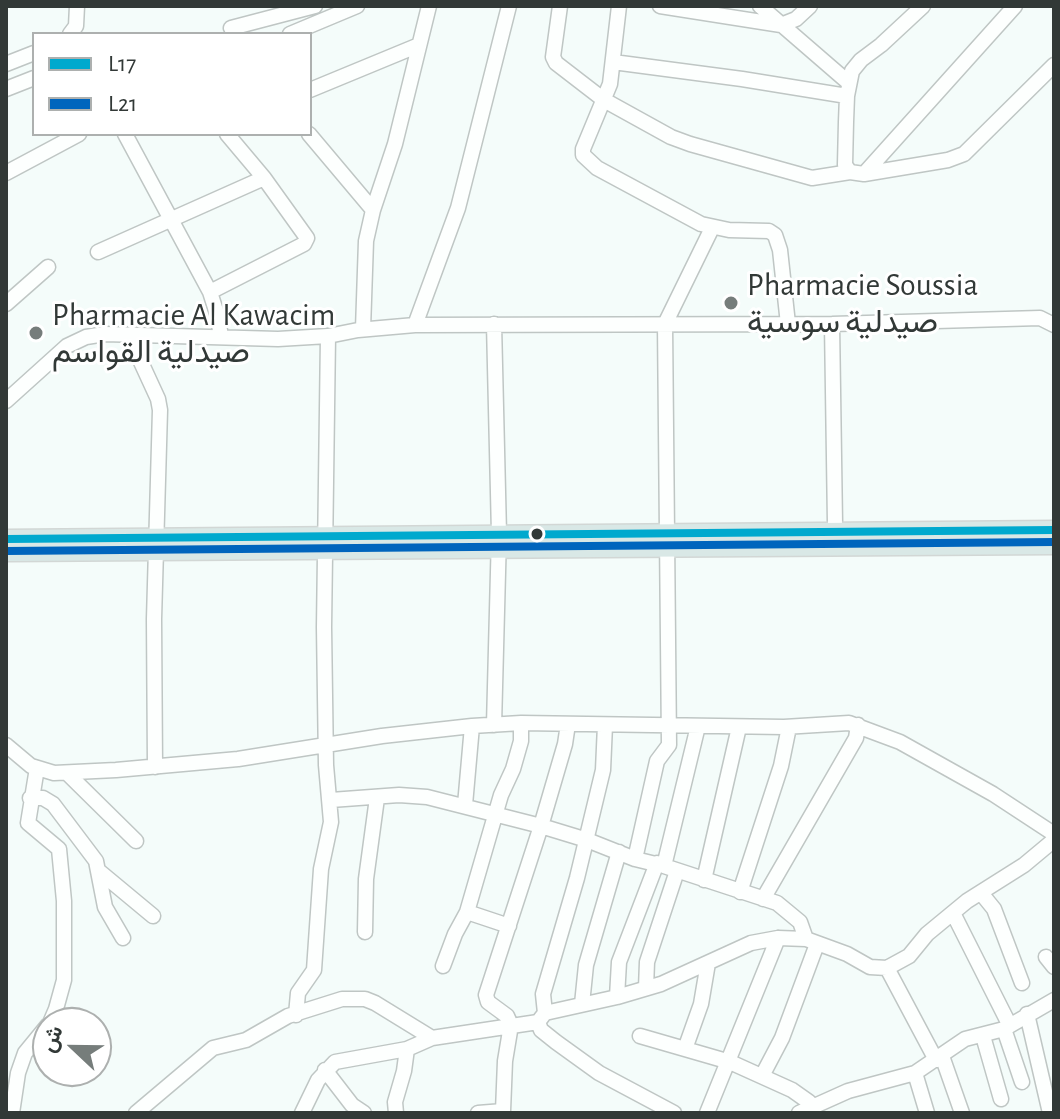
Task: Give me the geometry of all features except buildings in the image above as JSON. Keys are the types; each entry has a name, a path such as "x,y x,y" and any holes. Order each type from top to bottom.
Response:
{"main road":[{"path":"838,539 1054,530"},
{"path":"6,539 157,544"},
{"path":"6,552 157,544 327,541 838,539 1054,545"}],"street":[{"path":"72,32 76,26 77,6"},
{"path":"231,28 315,6"},
{"path":"295,32 357,6"},
{"path":"363,329 364,258 373,210 395,144 429,6"},
{"path":"415,325 458,208 509,6"},
{"path":"560,6 553,57 556,63 604,100 671,137 812,178 948,160 964,154 1054,65"},
{"path":"619,6 613,62 604,100 583,155 588,163 712,228 769,231 775,235 780,250 788,324"},
{"path":"664,6 781,25 796,19 810,6"},
{"path":"760,6 848,90"},
{"path":"857,173 845,165 848,90 852,71 923,6"},
{"path":"857,173 1015,6"},
{"path":"312,89 419,45"},
{"path":"6,64 32,54"},
{"path":"613,62 848,90"},
{"path":"6,89 32,79"},
{"path":"6,173 75,136"},
{"path":"126,136 210,292 221,336"},
{"path":"210,292 304,244 307,238 304,230 229,136"},
{"path":"311,136 373,210"},
{"path":"98,252 264,178"},
{"path":"635,859 657,761 669,745 665,324 712,228"},
{"path":"6,304 48,267"},
{"path":"6,401 51,359 76,341 105,334 278,339 415,325 832,324 1040,318 1054,325"},
{"path":"494,324 498,541 494,725"},
{"path":"832,324 838,539"},
{"path":"129,336 158,399 160,410 154,619 155,767"},
{"path":"296,1015 298,993 314,970 321,869 331,822 324,627 328,336"},
{"path":"443,966 467,912 501,795 513,769 521,741 521,723"},
{"path":"6,747 37,768 67,773 155,767 382,736 521,723 739,727 824,723 858,725 885,734 993,794 1054,837 1024,865 927,934 909,956 887,968 870,967 847,954 812,941 778,938 740,946 661,984 617,997 511,1025 432,1038 407,1049 335,1062 325,1070 302,1113"},
{"path":"478,1113 503,1112 505,1061 511,1025 507,1016 488,1002 486,995 541,826 568,724"},
{"path":"605,725 603,770 587,840 543,994 541,1030 599,1073 674,1113"},
{"path":"763,899 856,738 858,725"},
{"path":"465,805 472,726"},
{"path":"646,988 647,962 698,726"},
{"path":"704,880 739,727"},
{"path":"740,892 781,766 789,727"},
{"path":"37,768 28,823 54,844 61,855 64,980 55,1007"},
{"path":"67,773 136,841"},
{"path":"331,800 399,795 465,805 587,840 635,859 777,903 800,922 812,941 782,1038 762,1076"},
{"path":"30,798 43,798 53,804 96,861 105,907 123,938"},
{"path":"365,932 366,879 377,798"},
{"path":"582,1004 586,965 619,852"},
{"path":"617,997 619,962 666,867"},
{"path":"100,871 153,916"},
{"path":"981,893 994,909 1022,983"},
{"path":"467,912 509,926"},
{"path":"953,913 1006,1026 1022,1082"},
{"path":"707,1113 778,938"},
{"path":"685,1049 701,1004 708,963"},
{"path":"887,968 939,1058 962,1113"},
{"path":"136,1113 213,1048 256,1035 288,1016 342,999 365,999 384,1007 401,1021 432,1038"},
{"path":"640,1036 730,1062 762,1076 802,1096 808,1111 837,1106 848,1091 915,1073 965,1039 983,1036 1006,1026 1054,1000"},
{"path":"1027,1014 1050,1113"},
{"path":"983,1036 1001,1099"},
{"path":"12,1113 22,1062 32,1045"},
{"path":"396,1113 395,1102 407,1049"},
{"path":"325,1070 352,1105 364,1113"},
{"path":"915,1073 927,1113"}],"transit line":[{"name":"L17","path":"6,539 1054,530"},
{"name":"L21","path":"6,551 1054,542"}],"place":[{"name":"Pharmacie Soussia صيدلية سوسية","path":"731,303"},
{"name":"Pharmacie Al Kawacim صيدلية القواسم","path":"36,333"}]}
